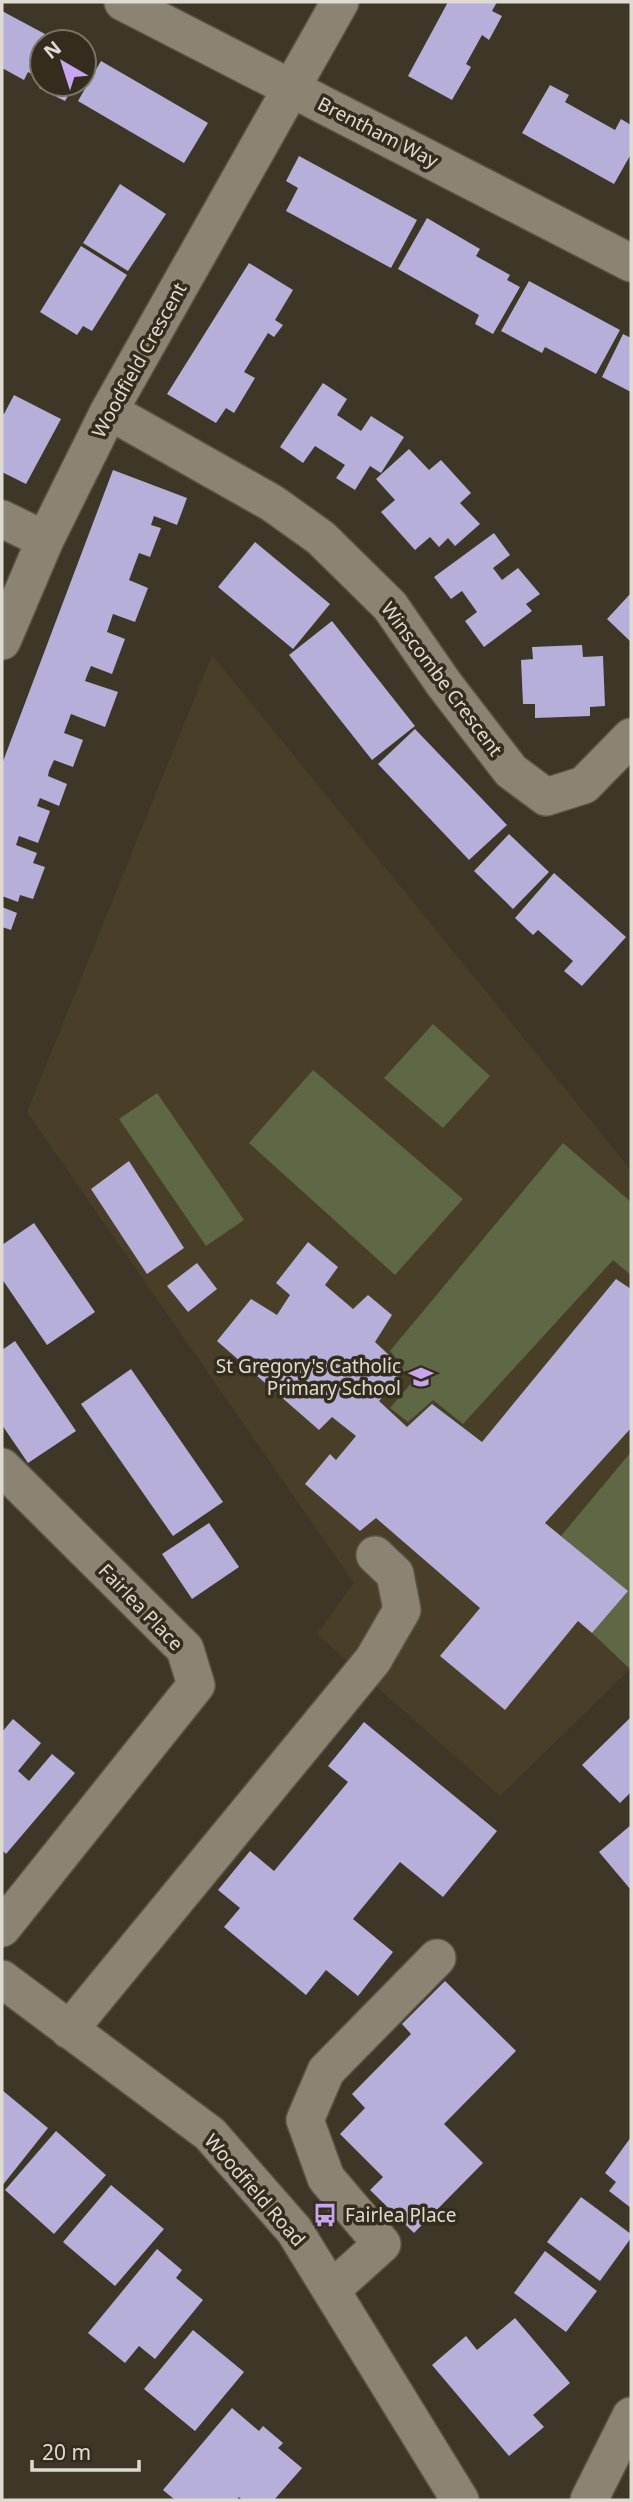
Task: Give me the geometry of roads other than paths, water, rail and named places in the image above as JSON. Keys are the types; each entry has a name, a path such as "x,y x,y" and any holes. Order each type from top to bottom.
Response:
{"street":[{"name":"Brentham Way","path":"123,2 631,262"},
{"name":"Woodfield Crescent","path":"2,641 45,540 109,411 340,2"},
{"name":"Winscombe Crescent","path":"109,411 251,491 321,538 390,606 443,684 511,771 546,797 584,785 631,737"},
{"path":"2,519 45,540"},
{"name":"Fairlea Place","path":"2,1467 185,1649 196,1685 2,1928"},
{"path":"69,2031 373,1660 402,1610 395,1574 376,1555"},
{"path":"331,2290 382,2244 326,2178 305,2120 326,2071 438,1958"},
{"name":"Woodfield Road","path":"2,1979 210,2134 295,2230 460,2500"},
{"path":"589,2500 631,2416"}],"place":[{"name":"St Gregory's Catholic Primary School","path":"421,1377"},
{"name":"Fairlea Place","path":"325,2215"}]}
